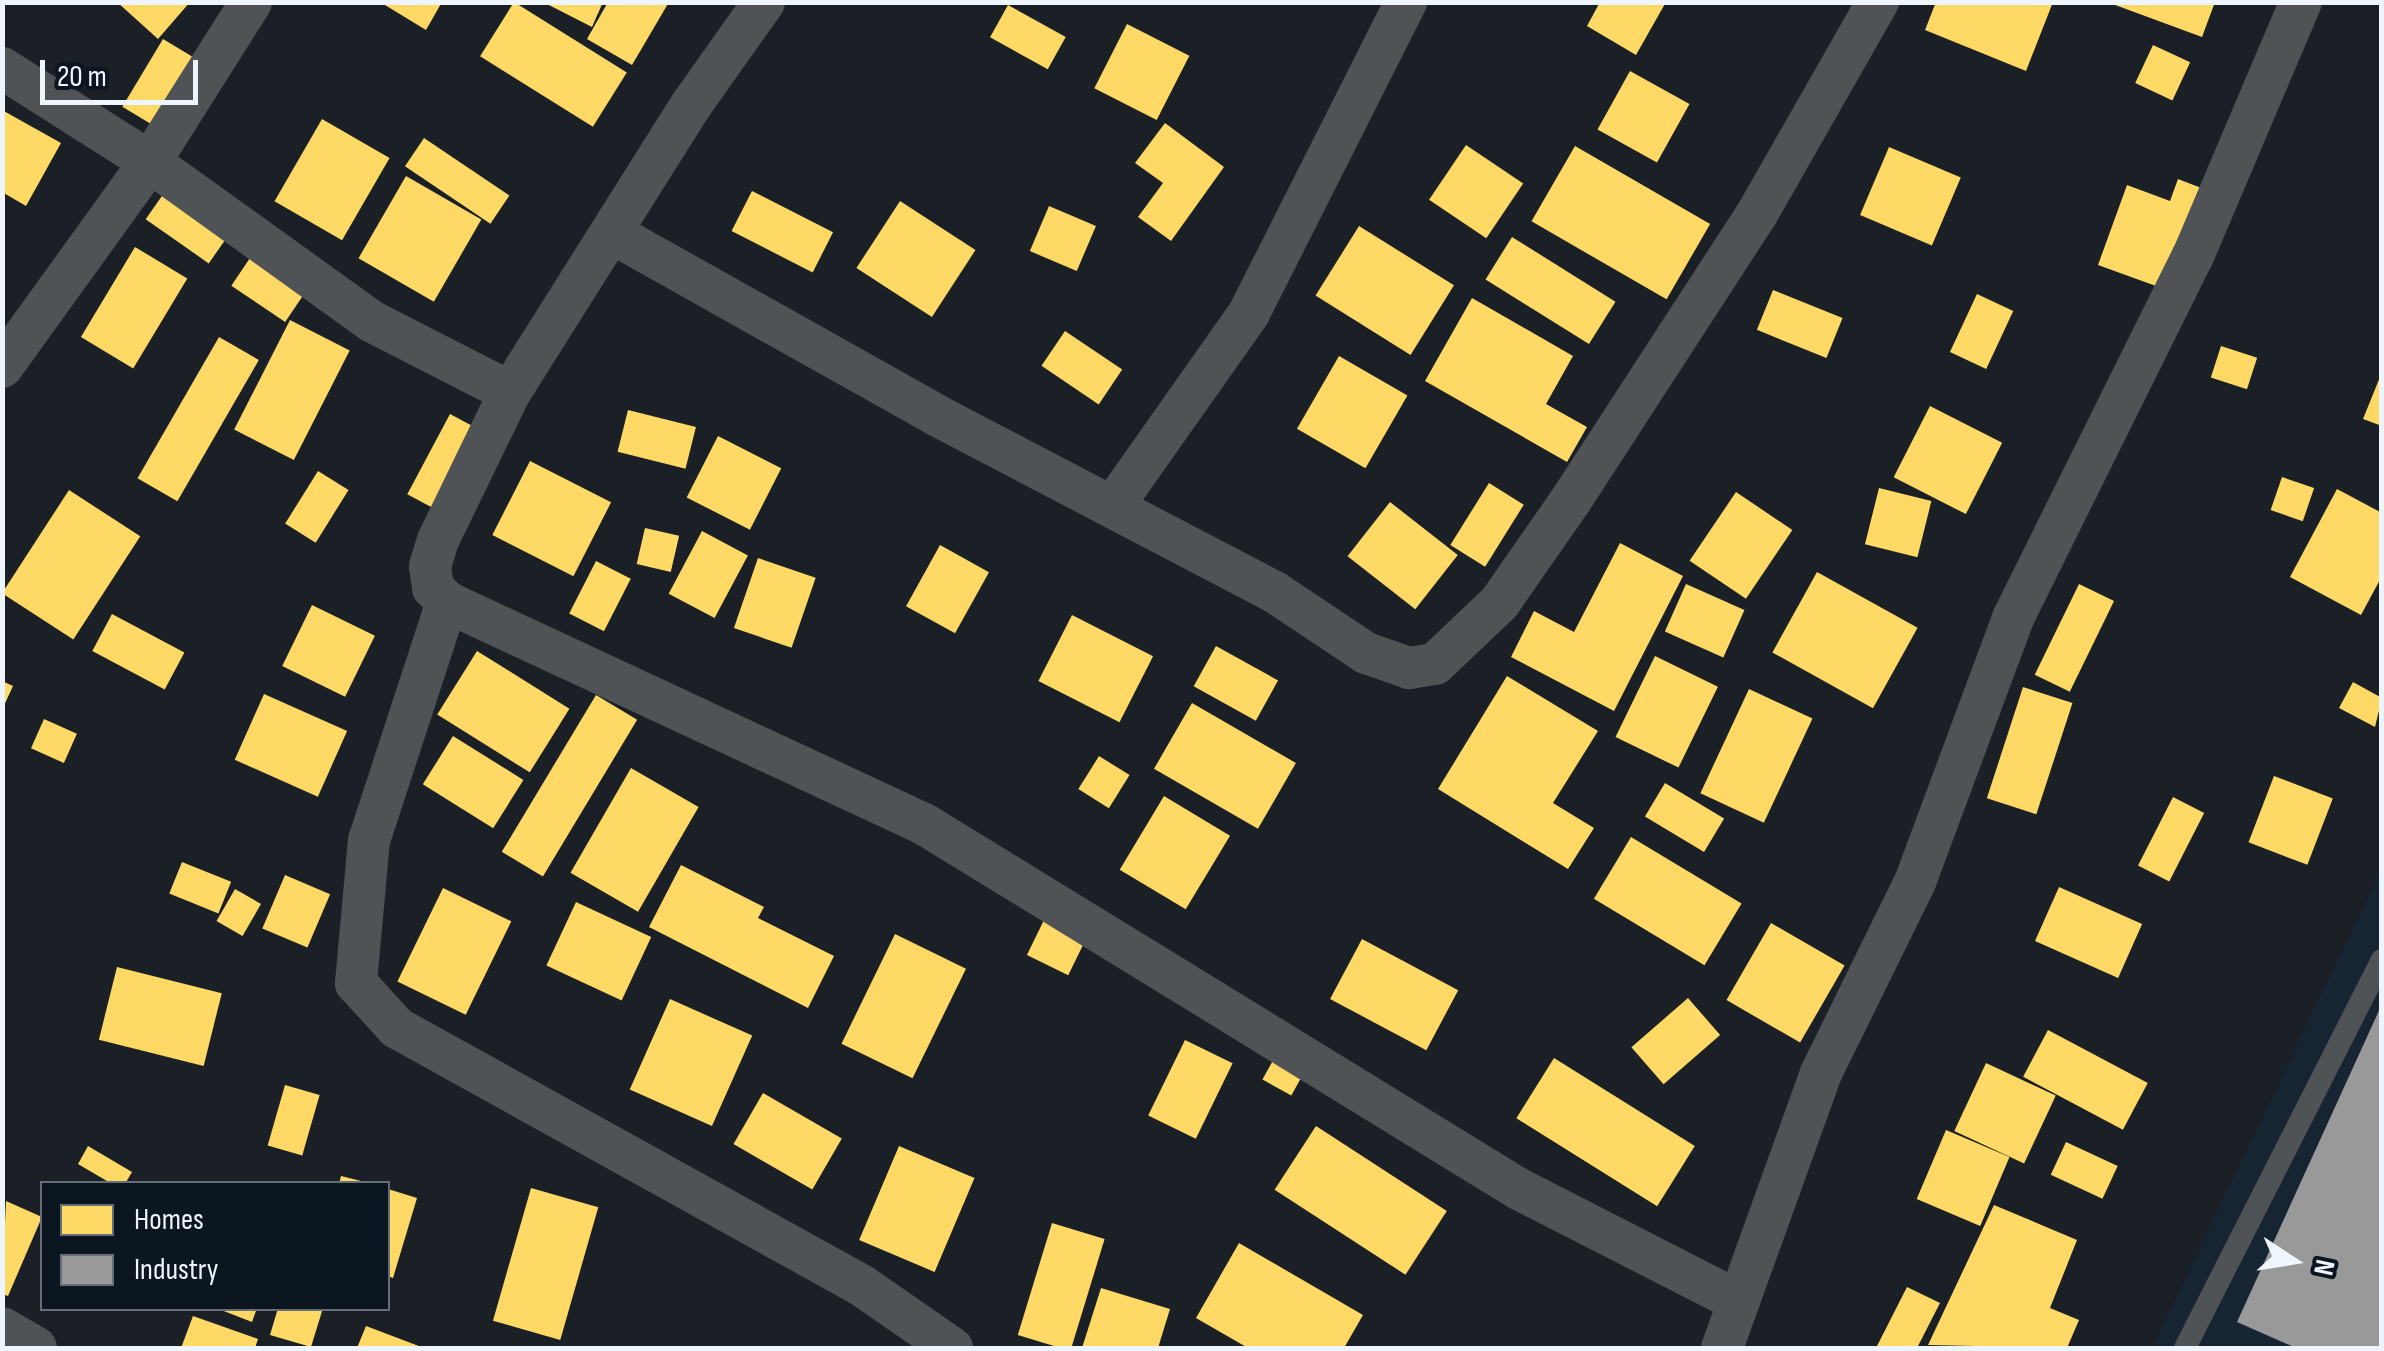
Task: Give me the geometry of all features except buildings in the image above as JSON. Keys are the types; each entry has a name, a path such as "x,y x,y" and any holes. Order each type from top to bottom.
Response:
{"street":[{"path":"2,367 150,162 251,2"},
{"path":"764,2 691,105 510,392 430,566 433,588 446,602 924,824 1519,1189 1736,1300"},
{"path":"1113,506 1248,313 1406,2"},
{"path":"612,233 1273,591 1366,653 1410,668 1435,664 1500,602 1571,500 1758,212 1878,2"},
{"path":"1722,1348 1736,1300 1822,1073 1915,882 2013,618 2193,256 2301,2"},
{"path":"2,68 150,162 371,321 510,392"},
{"path":"446,602 369,840 356,983 397,1028 861,1285 952,1348"},
{"path":"2,1328 36,1348"}],"lane":[{"path":"2185,1348 2382,960"}],"shaded area":[{"path":"2381,870 2381,1348 2152,1348"}]}
